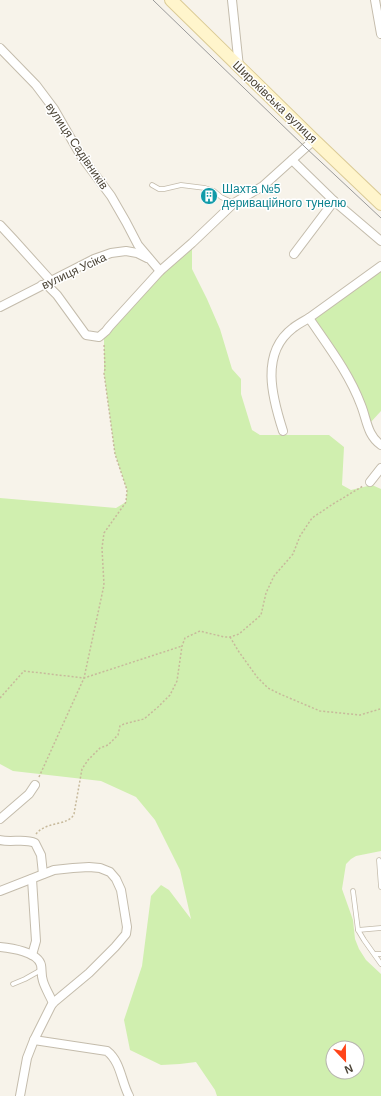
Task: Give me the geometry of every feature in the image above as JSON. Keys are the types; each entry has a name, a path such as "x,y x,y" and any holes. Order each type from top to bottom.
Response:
{"main road":[{"name":"Широківська вулиця","path":"171,0 381,204"}],"street":[{"path":"232,0 239,67"},
{"path":"375,0 381,34"},
{"name":"вулиця Садівників","path":"0,48 36,85 54,109 81,156 111,196 138,245 160,270"},
{"path":"42,285 47,285 57,295 86,335 99,337 106,332 108,327 160,270 192,243 234,203 263,186 314,140"},
{"path":"292,160 334,201 381,241"},
{"path":"294,254 334,201"},
{"path":"0,225 51,281"},
{"name":"вулиця Усіка","path":"0,307 94,259 111,253 126,251 137,253 151,260"},
{"path":"283,431 274,404 272,387 272,361 277,347 292,328 309,318 381,266"},
{"path":"309,318 343,368 361,404 370,431 375,440 381,445"},
{"path":"370,482 381,468"},
{"path":"0,819 29,794 35,785"},
{"path":"0,840 31,841 35,843 41,855 43,874"},
{"path":"0,891 54,870 89,867 100,868 110,872 116,879 121,890 127,927 126,934 115,947 89,973 53,1003 34,1040 27,1058 20,1096"},
{"path":"32,879 36,941 32,955"},
{"path":"0,947 13,948 32,955 38,960 41,964 43,982 53,1003"},
{"path":"34,1040 107,1051 117,1062 129,1096"}],"lane":[{"path":"152,185 159,189 181,185 205,188 214,191 221,197 234,203"},
{"path":"379,860 381,887"},
{"path":"354,891 358,930 381,964"},
{"path":"358,930 381,928"},
{"path":"375,954 381,954"},
{"path":"13,984 41,970"}],"path":[{"path":"35,785 84,678 104,585 102,548 104,533 126,502 127,490 115,454 104,373 106,369 104,337 106,332"},
{"path":"31,841 39,831 52,824 68,821 72,818 82,769 88,760 100,748 108,745 118,735 120,726 144,719 170,695 177,681 182,646 185,638 200,631 224,637 239,634 261,615 266,593 274,576 293,554 300,536 312,518 370,482"},
{"path":"230,637 257,678 268,688 280,694 320,711 360,715 380,709"},
{"path":"0,698 24,671 84,678 182,646"}],"green space":[{"path":"192,243 192,269 220,329 232,369 241,379 241,394 252,430 260,435 329,435 344,447 342,485 351,490 372,485 381,489 381,851 356,856 351,859 346,864 342,889 353,920 355,939 359,949 366,960 381,974 381,1096 217,1096 215,1090 196,1062 161,1065 130,1050 124,1020 142,966 151,896 161,885 169,890 191,919 180,870 155,820 136,797 101,781 13,771 0,764 0,498 116,508 126,502 127,490 115,454 104,373 104,337 106,331"},
{"path":"381,269 381,411 370,423 313,318"}],"tram line":[{"path":"153,0 306,148 381,218"}],"place":[{"name":"Шахта №5 дериваційного тунелю","path":"209,196"}]}
